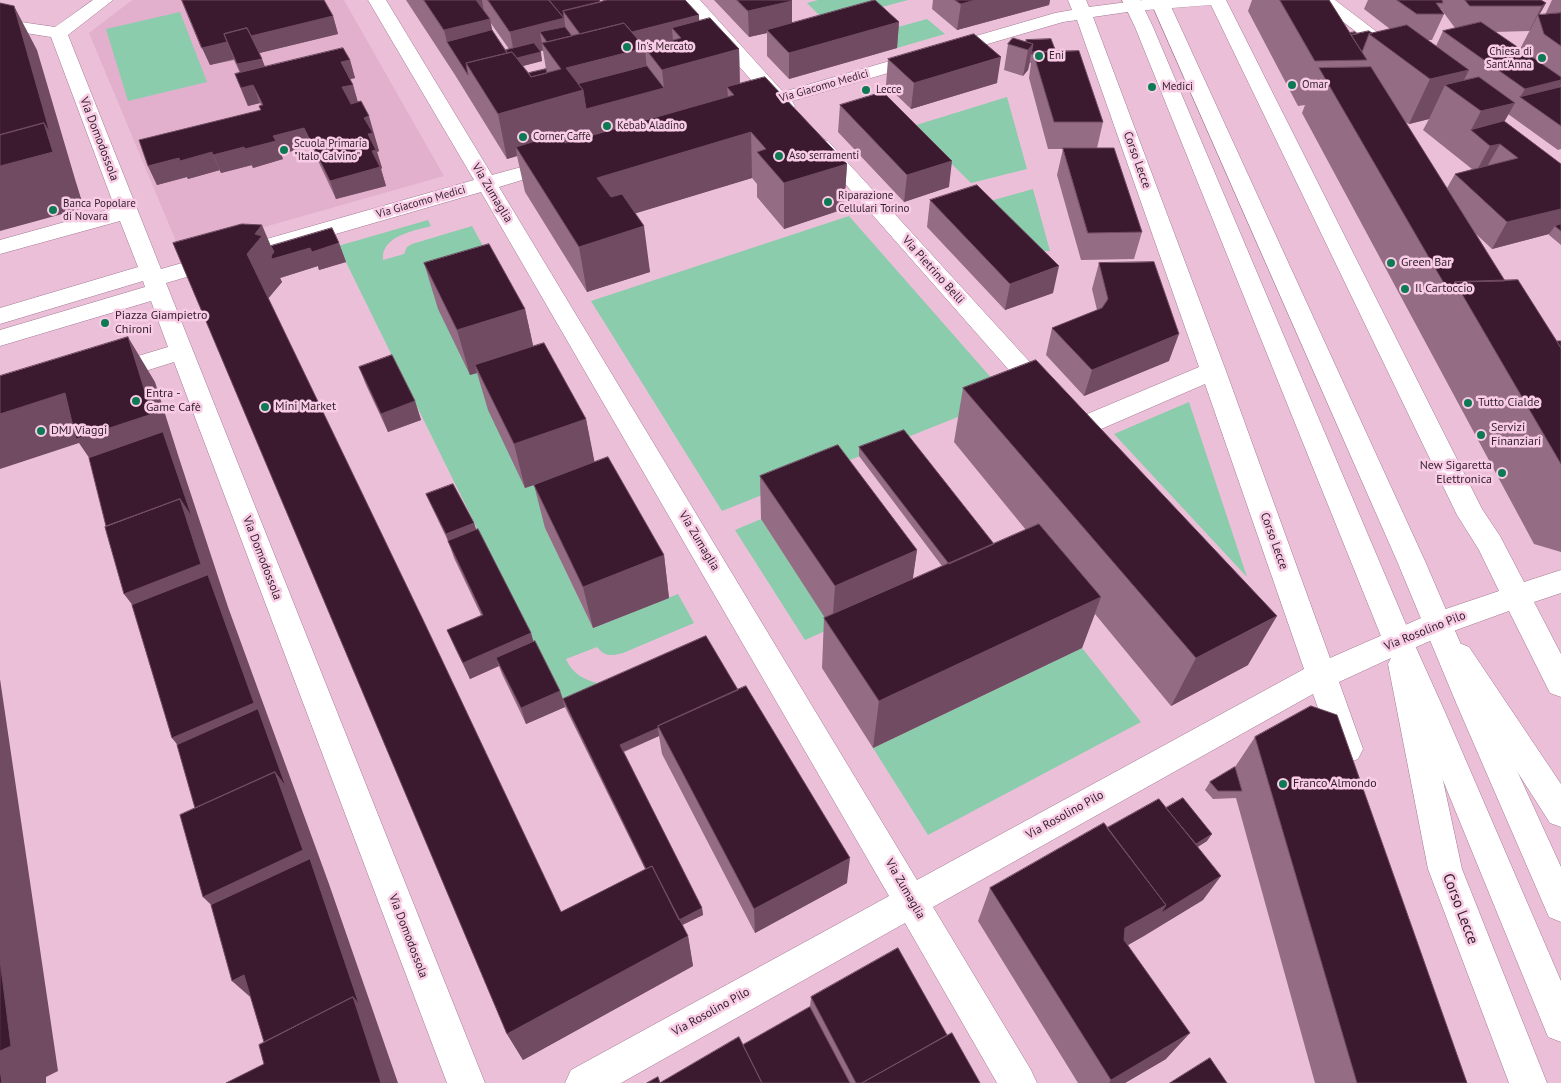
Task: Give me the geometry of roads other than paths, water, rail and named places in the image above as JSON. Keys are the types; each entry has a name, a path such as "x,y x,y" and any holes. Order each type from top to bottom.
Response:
{"street":[{"path":"0,24 58,33 104,0"},
{"name":"Via Zumaglia","path":"377,0 1018,1083"},
{"name":"Via Pietrino Belli","path":"690,0 1076,428 1214,371"},
{"name":"Via Giacomo Medici","path":"732,112 1048,20 1080,6 1212,0"},
{"path":"1218,0 1471,515 1490,544 1561,684"},
{"path":"1324,0 1411,65"},
{"path":"1160,2 1438,624 1472,706 1561,905"},
{"name":"Corso Lecce","path":"1133,3 1398,641 1430,712 1561,1024"},
{"name":"Corso Lecce","path":"1080,6 1214,371 1357,777"},
{"name":"Via Domodossola","path":"58,33 466,1083"},
{"name":"Via Giacomo Medici","path":"0,316 154,281 572,159"},
{"path":"0,247 127,212"},
{"name":"Via Giacomo Medici","path":"0,338 154,281"},
{"path":"89,380 182,351"},
{"name":"Via Rosolino Pilo","path":"584,1083 911,900 1320,675 1438,624 1561,581"},
{"path":"1438,624 1561,812"},
{"name":"Corso Lecce","path":"1398,641 1445,869 1528,1083"}],"place":[{"name":"In's Mercato","path":"627,47"},
{"name":"Eni","path":"1039,56"},
{"name":"Chiesa di Sant'Anna","path":"1542,58"},
{"name":"Omar","path":"1292,85"},
{"name":"Medici","path":"1152,87"},
{"name":"Lecce","path":"866,90"},
{"name":"Kebab Aladino","path":"607,126"},
{"name":"Corner Caffè","path":"523,137"},
{"name":"Scuola Primaria \"Italo Calvino\"","path":"284,150"},
{"name":"Aso serramenti","path":"779,156"},
{"name":"Riparazione Cellulari Torino","path":"828,202"},
{"name":"Banca Popolare di Novara","path":"53,210"},
{"name":"Green Bar","path":"1391,263"},
{"name":"Il Cartoccio","path":"1405,289"},
{"name":"Piazza Giampietro Chironi","path":"105,323"},
{"name":"Entra - Game Cafè","path":"136,401"},
{"name":"Tutto Cialde","path":"1468,403"},
{"name":"Mini Market","path":"265,407"},
{"name":"DMJ Viaggi","path":"41,431"},
{"name":"Servizi Finanziari","path":"1481,435"},
{"name":"New Sigaretta Elettronica","path":"1502,473"},
{"name":"Franco Almondo","path":"1283,784"}]}
